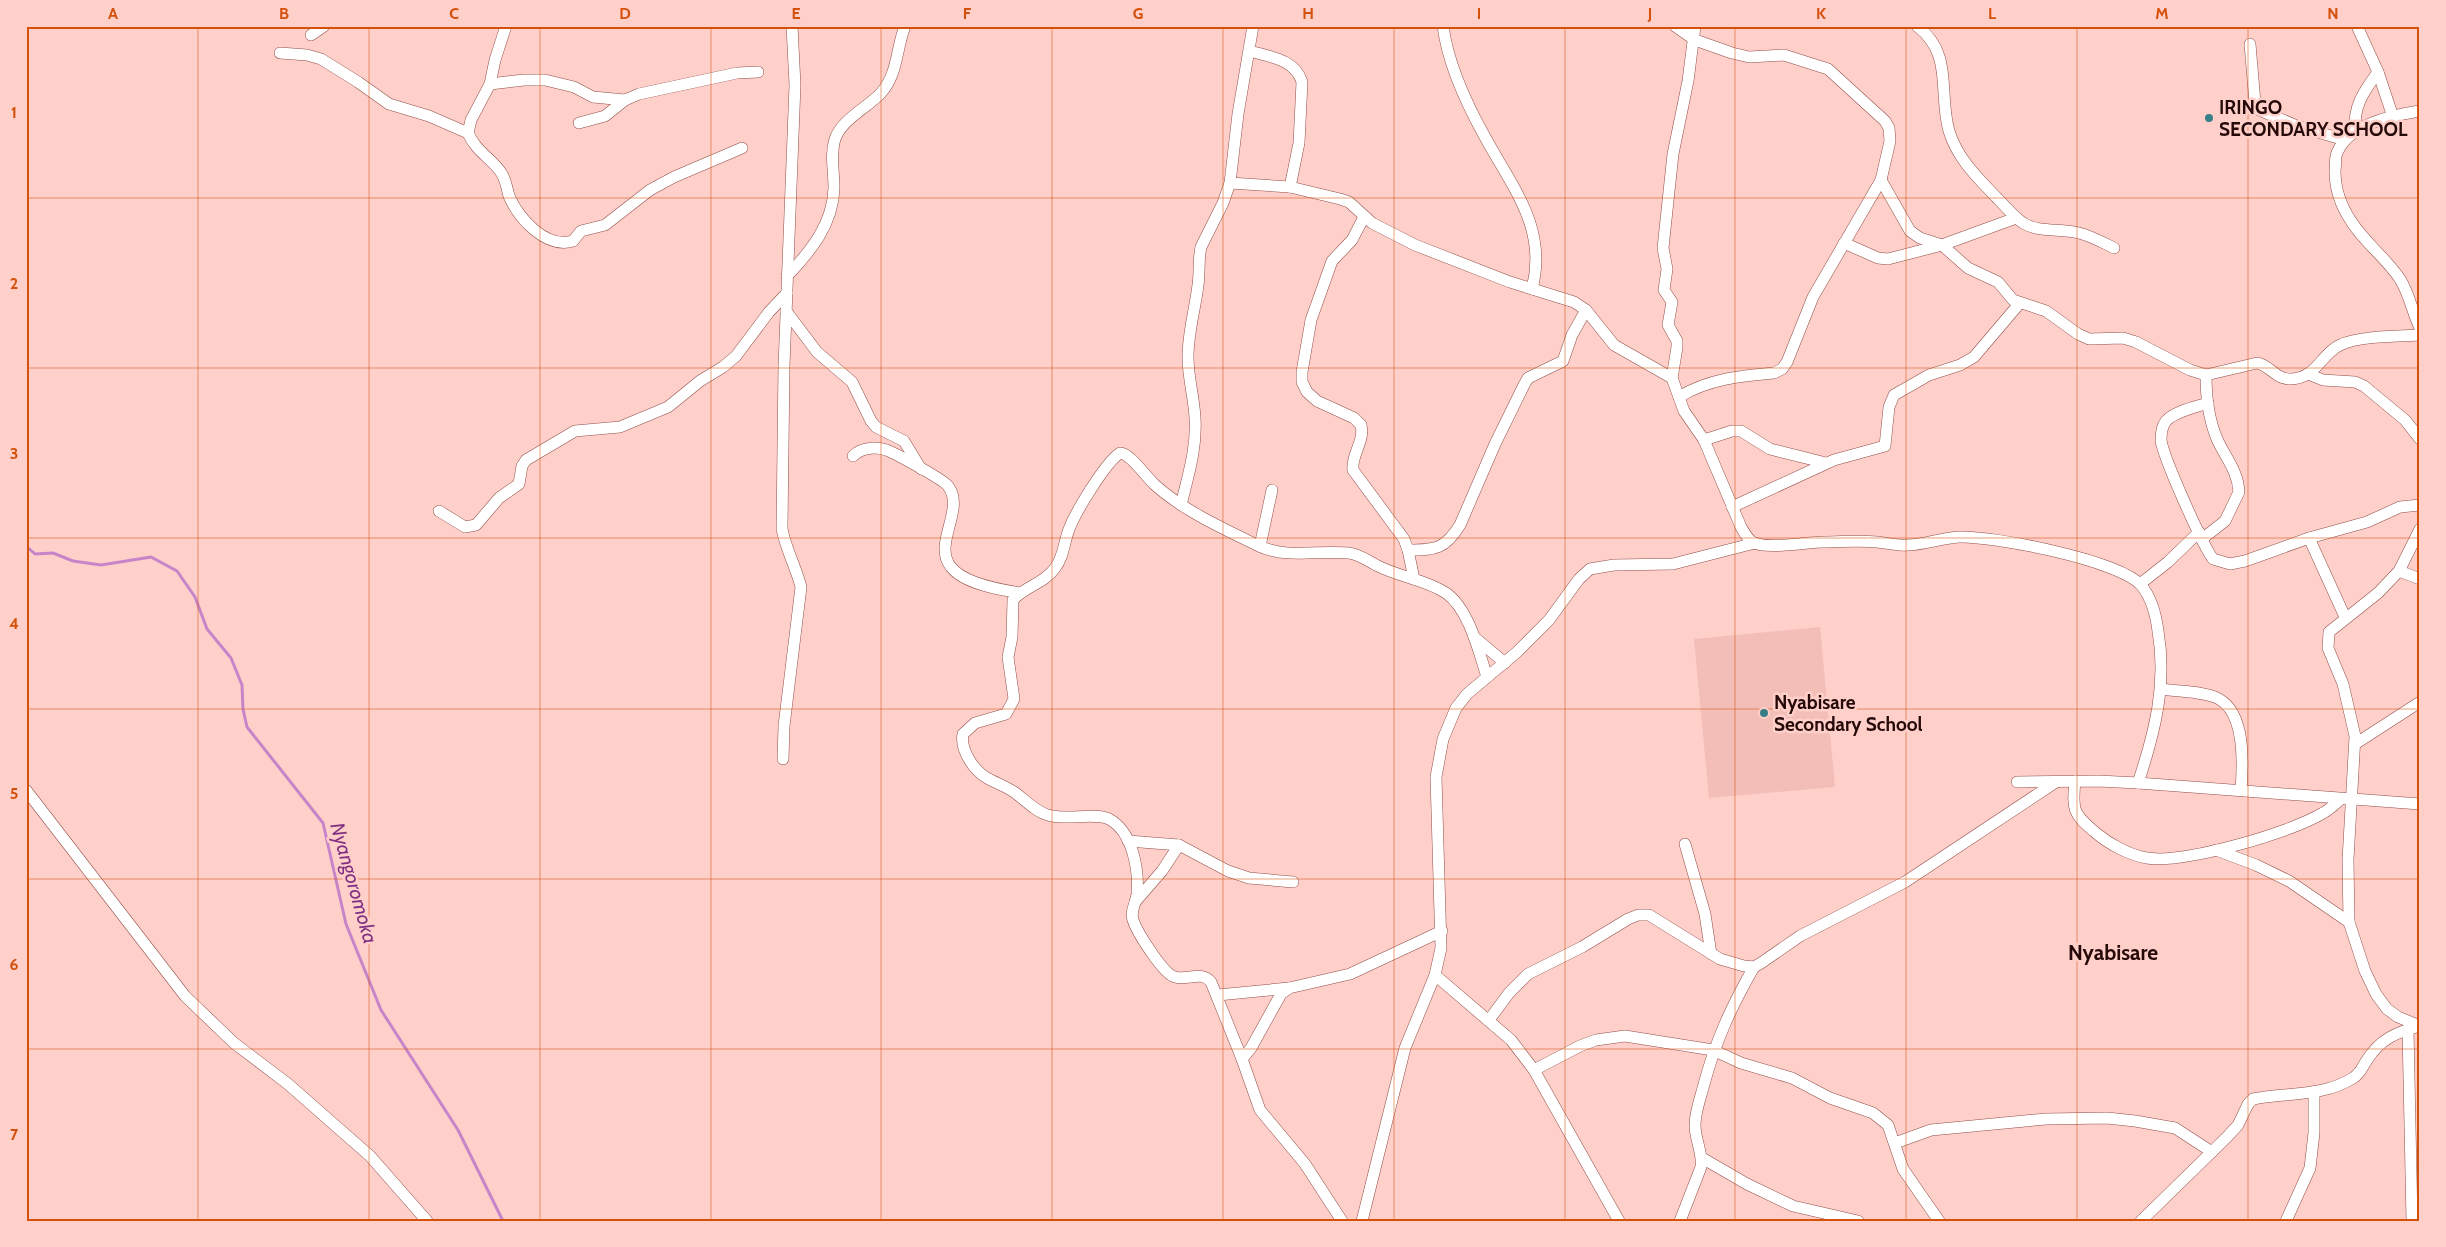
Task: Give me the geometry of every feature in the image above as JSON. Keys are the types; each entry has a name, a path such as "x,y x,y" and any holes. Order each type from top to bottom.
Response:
{"street":[{"path":"311,34 324,26"},
{"path":"468,134 470,120 490,84 495,60 506,26"},
{"path":"783,759 784,726 801,587 798,575 788,555 782,529 787,276 795,85 792,26"},
{"path":"787,276 806,256 821,236 834,190 832,150 836,137 843,126 881,93 896,66 905,26"},
{"path":"1181,505 1192,464 1195,439 1195,409 1188,377 1188,355 1189,332 1198,285 1199,254 1223,203 1230,183 1238,114 1253,26"},
{"path":"1443,26 1454,68 1467,104 1518,193 1527,217 1537,260 1532,289"},
{"path":"1675,26 1695,40 1749,57 1792,56 1818,65 1837,75 1885,121 1889,128 1890,141 1881,180 1813,297 1787,362 1782,369 1774,373 1720,380 1679,397"},
{"path":"1695,26 1695,40 1673,154 1663,248 1667,269 1664,290 1672,302 1668,325 1677,347 1672,378 1690,421 1704,440 1732,507 1747,536 1755,543"},
{"path":"1917,26 1929,36 1941,58 1945,114 1958,154 1974,174 2016,218 2025,224 2037,228 2078,233 2114,248"},
{"path":"2357,26 2378,72 2393,116"},
{"path":"2250,44 2255,103 2259,110 2296,126 2345,140"},
{"path":"1250,51 1283,61 1290,65 1300,76 1302,89 1299,143 1290,187"},
{"path":"280,53 308,55 321,59 389,104 429,116 468,134 477,150 502,174 516,209 530,226 540,235 558,242 573,241 581,231 605,225 650,190 674,177 742,148"},
{"path":"579,122 605,116 625,100 649,91 736,73 758,72"},
{"path":"2356,131 2355,112 2359,101 2378,72"},
{"path":"490,84 524,80 545,80 574,87 593,97 625,100"},
{"path":"2420,111 2393,116 2356,131 2345,140 2336,156 2335,176 2339,200 2351,223 2414,294 2420,328"},
{"path":"1881,180 1910,231 1920,238 1942,245 1968,268 1998,282 2013,300 2019,304 2046,311 2078,334 2089,339 2123,338 2136,342 2190,370 2206,374 2257,363 2263,364 2282,378 2297,378 2308,374 2340,345 2381,337 2420,335"},
{"path":"1230,183 1290,187 1349,202 1364,217 1387,232 1532,289 1574,302 1586,310 1614,345 1672,378"},
{"path":"1364,217 1352,240 1332,261 1328,270 1323,290 1311,320 1303,361 1302,382 1307,392 1317,401 1359,422 1362,434 1352,462 1354,472 1398,530 1408,550 1414,579"},
{"path":"1844,243 1878,258 1888,259 1942,245 2016,218"},
{"path":"439,511 465,527 476,526 499,498 519,484 522,466 526,460 575,431 620,427 668,407 700,381 736,356 769,312 787,293"},
{"path":"1732,507 1826,463 1854,453 1885,446 1889,407 1894,395 1929,375 1960,365 1974,357 2019,304"},
{"path":"1408,550 1432,550 1446,544 1454,536 1495,444 1528,378 1563,361 1572,335 1586,310"},
{"path":"786,311 817,352 852,382 871,421 876,427 904,441 921,469"},
{"path":"2140,584 2200,536 2224,521 2239,492 2232,465 2217,438 2208,403 2206,374"},
{"path":"2308,374 2323,380 2346,381 2364,386 2406,420 2420,439"},
{"path":"2208,403 2175,415 2166,421 2162,430 2161,441 2200,536 2213,559 2230,564 2245,561 2309,538 2367,522 2400,507 2420,505"},
{"path":"1704,440 1732,431 1741,431 1770,449 1826,463"},
{"path":"853,456 858,451 866,449 884,449 947,484 951,490 952,517 945,552 951,567 958,574 979,583 998,590 1021,593"},
{"path":"1342,1221 1305,1164 1260,1110 1218,996 1211,982 1205,977 1177,978 1163,968 1132,918 1136,881 1134,858 1128,841 1118,826 1107,818 1053,816 1042,813 1012,790 980,773 965,751 962,738 966,730 975,723 1006,714 1013,704 1008,650 1012,636 1012,604 1016,597 1040,582 1057,566 1069,530 1086,498 1112,460 1120,453 1128,455 1142,474 1181,505 1260,546 1282,552 1352,553 1386,570 1414,579 1450,596 1474,636 1487,677"},
{"path":"1260,546 1272,490"},
{"path":"2416,1027 2387,1008 2376,994 2349,922 2346,800 2355,744 2352,716 2328,648 2329,632 2345,617 2378,593 2399,571 2420,529"},
{"path":"1362,1221 1405,1048 1435,975 1442,948 1436,777 1447,725 1456,708 1467,694 1505,663 1549,620 1579,579 1590,569 1614,565 1673,564 1755,543 1778,545 1876,542 1907,545 1961,537 1999,541 2071,556 2123,574 2140,584 2151,601 2157,622 2161,650 2162,689 2156,726 2138,783"},
{"path":"2309,538 2345,617"},
{"path":"2399,571 2420,579"},
{"path":"1474,636 1505,663"},
{"path":"2162,689 2218,698 2225,703 2237,725 2242,742 2241,790"},
{"path":"2355,744 2420,702"},
{"path":"2075,781 2073,810 2080,820 2121,850 2145,858 2164,860 2216,850 2301,823 2346,800"},
{"path":"2017,782 2138,783 2346,800 2420,804"},
{"path":"1680,1221 1697,1180 1702,1158 1697,1142 1695,1124 1713,1050 1731,1006 1754,967 1800,936 1905,882 2056,782"},
{"path":"26,790 185,996 234,1043 288,1084 370,1156 427,1221"},
{"path":"1128,841 1179,845 1216,866 1249,878 1293,882"},
{"path":"1685,844 1705,914 1711,954"},
{"path":"1135,902 1162,871 1179,845"},
{"path":"2216,850 2256,865 2289,881 2349,922"},
{"path":"1489,1020 1509,993 1528,974 1638,915 1649,915 1732,965 1754,967"},
{"path":"1218,996 1289,988 1350,974 1442,931"},
{"path":"1435,975 1511,1040 1534,1070 1619,1221"},
{"path":"1242,1059 1251,1048 1281,994 1289,988"},
{"path":"2141,1221 2238,1125 2248,1104 2253,1099 2314,1092 2331,1088 2356,1076 2380,1043 2393,1034 2416,1027"},
{"path":"2412,1221 2416,1027"},
{"path":"1534,1070 1580,1046 1613,1036 1631,1036 1713,1050 1741,1063 1792,1078 1825,1095 1873,1113 1890,1127 1909,1178 1939,1221"},
{"path":"2286,1221 2310,1168 2314,1143 2314,1092"},
{"path":"1895,1143 1931,1130 2046,1119 2107,1118 2174,1128 2212,1152"},
{"path":"1702,1158 1747,1184 1793,1206 1858,1221"}],"shaded area":[{"name":"Nyabisare Secondary School","path":"1820,627 1835,787 1709,798 1694,639"}],"waterway":[{"name":"Nyangoromoka","path":"26,546 35,554 53,553 73,561 101,565 151,557 177,571 195,597 207,629 231,658 242,685 243,709 247,727 323,823 346,924 381,1010 458,1130 503,1221"}],"place":[{"name":"IRINGO SECONDARY SCHOOL","path":"2209,118"},
{"name":"Nyabisare Secondary School","path":"1764,713"}],"district":[{"name":"Nyabisare","path":"2113,952"}]}
